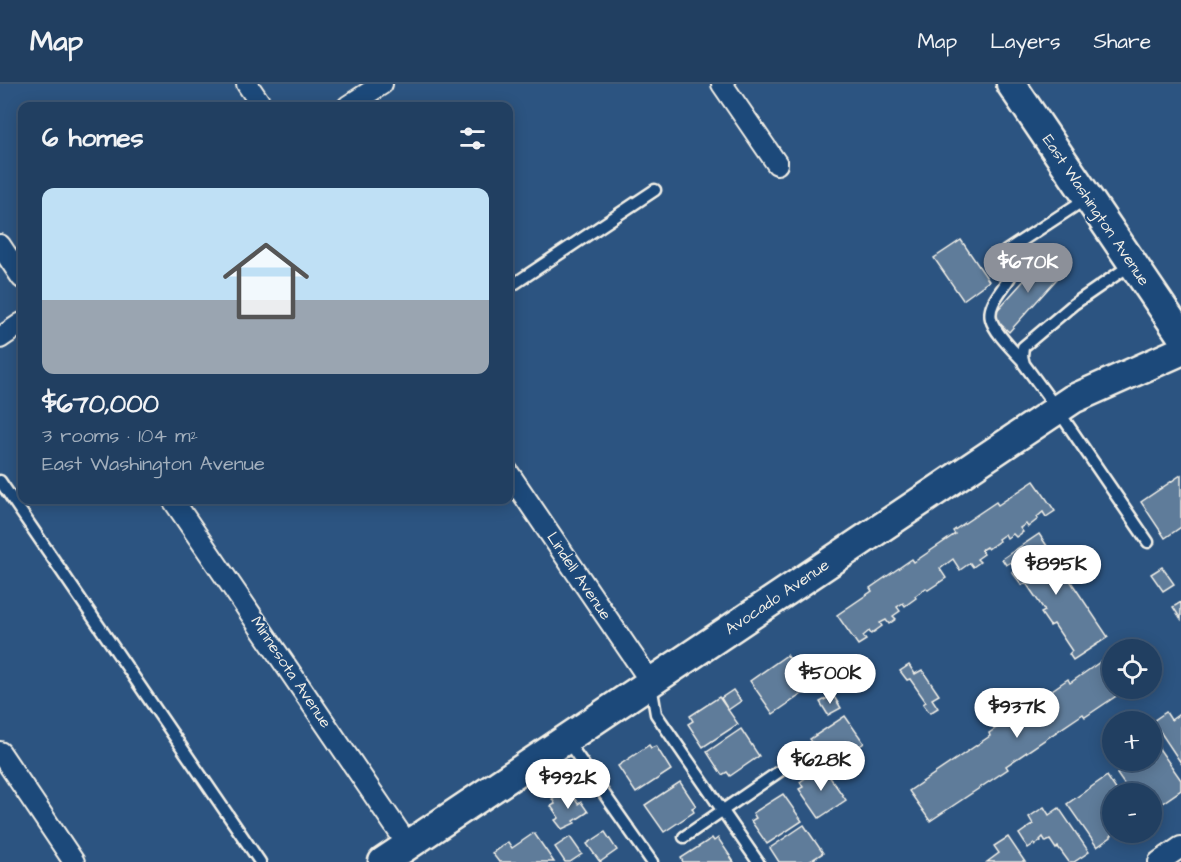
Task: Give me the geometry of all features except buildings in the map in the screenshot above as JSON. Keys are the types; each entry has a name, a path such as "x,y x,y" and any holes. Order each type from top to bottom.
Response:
{"main road":[{"name":"East Washington Avenue","path":"1011,84 1181,335"},
{"name":"Avocado Avenue","path":"383,862 1073,399 1181,351"}],"street":[{"path":"247,84 259,102"},
{"path":"354,102 382,84"},
{"path":"722,84 777,164"},
{"path":"0,245 18,272"},
{"path":"0,339 18,326"},
{"name":"Lindell Avenue","path":"513,479 650,681"},
{"name":"Minnesota Avenue","path":"176,504 408,844"},
{"path":"0,752 74,862"},
{"path":"1159,862 1181,847"}],"lane":[{"path":"513,285 655,190"},
{"path":"1088,197 1006,251 1013,270 990,311 991,320 1004,341 1022,360 1058,410 1148,542"},
{"path":"1022,360 1023,347 1074,304 1132,264"},
{"path":"0,481 260,862"},
{"path":"650,681 656,714 758,862"},
{"path":"566,738 652,862"},
{"path":"684,837 809,751"}]}
